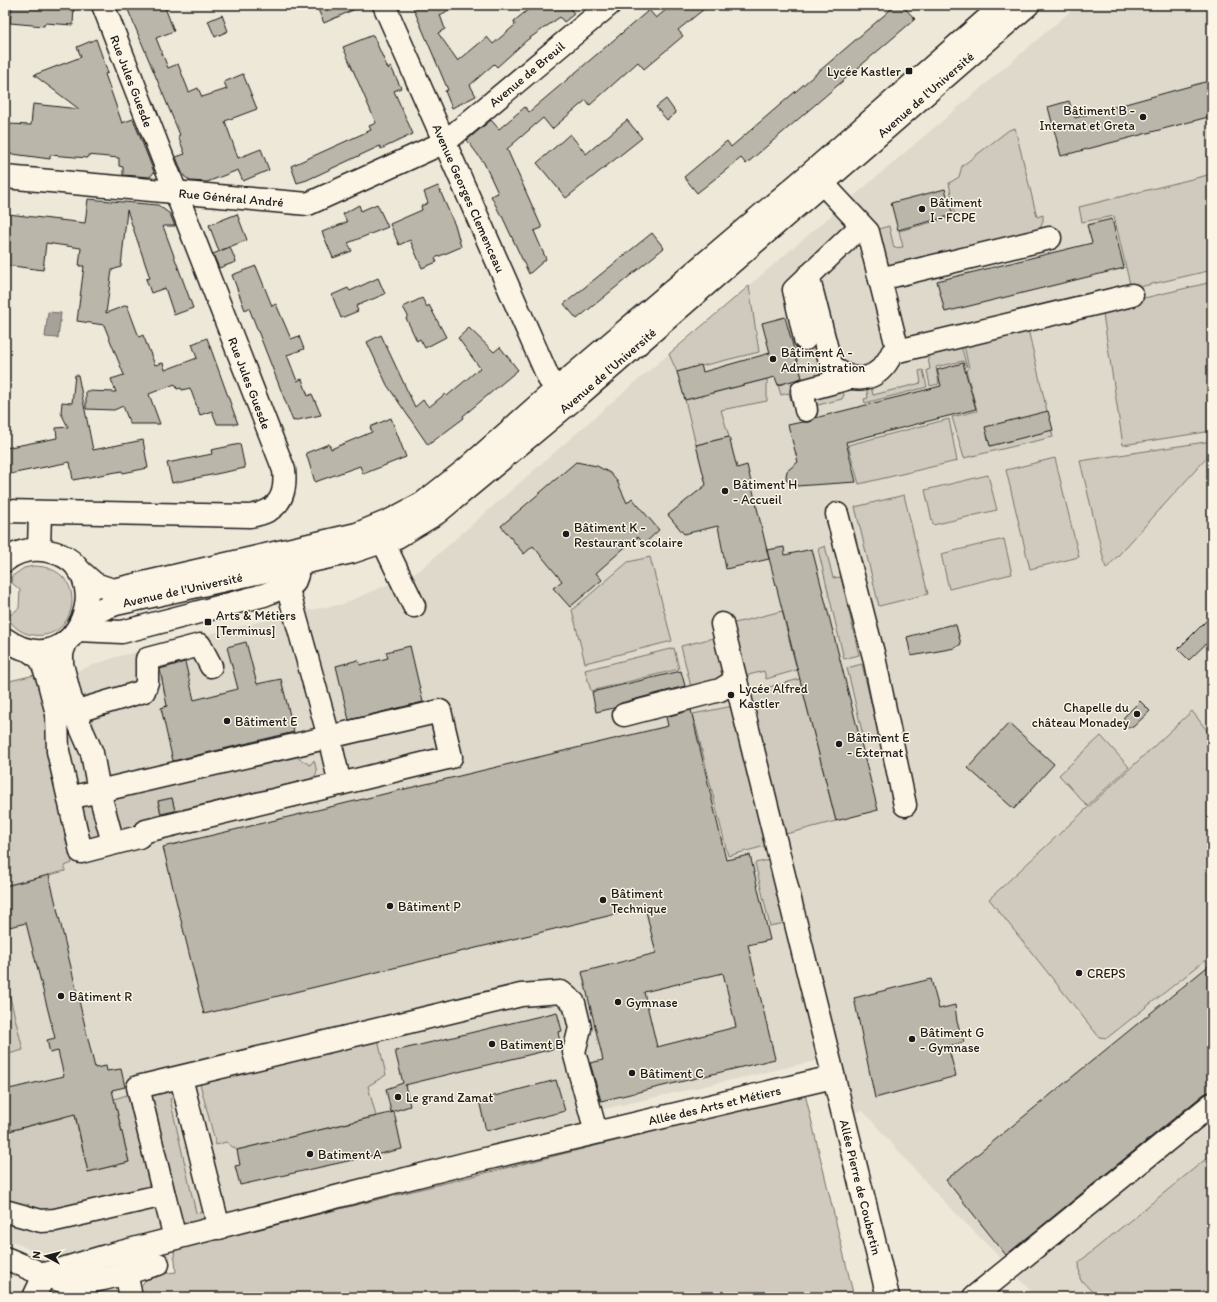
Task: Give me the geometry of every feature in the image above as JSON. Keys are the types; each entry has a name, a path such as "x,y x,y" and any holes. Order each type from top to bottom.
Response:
{"street":[{"name":"Rue Jules Guesde","path":"5,512 250,516 264,514 275,507 283,494 286,482 284,470 103,5"},
{"name":"Avenue Georges Clemenceau","path":"384,5 549,379 556,389"},
{"name":"Avenue de Breuil","path":"445,142 609,5"},
{"name":"Avenue de l'Université","path":"72,636 88,618 98,610 294,557 357,534 379,534 397,537 437,513 578,396 817,178 1002,5"},
{"name":"Avenue de l'Université","path":"379,534 423,503 465,470 556,389 1028,5"},
{"name":"Rue Général André","path":"5,177 308,204 445,142"},
{"path":"817,178 868,232 898,351"},
{"path":"805,339 794,290 861,226"},
{"path":"880,279 1050,238"},
{"path":"808,276 831,365 840,373 850,378"},
{"path":"806,410 802,391 850,378 861,379 872,376 882,370 892,353 1132,295"},
{"path":"5,561 24,551 39,549 40,513"},
{"path":"837,514 874,657 905,805"},
{"path":"379,534 414,606"},
{"name":"Avenue de l'Université","path":"39,549 53,552 67,558 95,584 113,590 294,557"},
{"path":"28,650 54,648 72,636 122,632 264,595 294,583 296,575 294,557"},
{"path":"78,569 85,584 88,600 85,616 62,653 62,664 74,712 92,753 99,791 113,843"},
{"path":"287,586 329,737 340,784"},
{"name":"Allée Pierre de Coubertin","path":"722,624 888,1297"},
{"path":"5,639 14,645 28,650 41,659 45,667 57,714 58,751 81,852 139,837 146,831 451,757 440,711 69,798"},
{"path":"74,712 144,692 147,682 147,659 200,645 211,666"},
{"path":"624,715 720,690 736,680"},
{"path":"174,1238 138,1087 181,1078 521,995 561,992 574,1003 580,1028 574,1052 596,1132"},
{"name":"Allée des Arts et Métiers","path":"44,1274 174,1238 219,1228 468,1163 833,1077"},
{"path":"181,1078 219,1228"},
{"path":"974,1297 1212,1104"},
{"path":"5,1211 41,1221 55,1220 164,1195"},
{"path":"5,1258 68,1282 83,1282 158,1264"},
{"path":"126,1272 132,1297"},
{"path":"34,1297 44,1274"}],"shaded area":[{"path":"1078,5 1188,5 1207,7 1212,5 1212,1297 1036,1297 1010,1268 932,1189 863,1111 852,1113 837,1056 590,1112 590,1153 167,1260 165,1253 80,1273 5,1238 5,682 74,672 116,657 295,613 343,604 420,570 610,404"},
{"path":"1015,128 1037,217 1043,215 1043,221 1040,229 888,267 875,230 889,226 894,248 903,247 899,231 955,216 949,183 959,177 962,166 1009,130"},
{"path":"1212,174 1212,270 1131,289 1114,216 1082,222 1079,207"},
{"path":"1212,282 1212,431 1123,445 1102,308"},
{"path":"749,286 759,352 677,372 669,354"},
{"path":"48,312 61,313 58,338 45,337"},
{"path":"1027,325 1053,437 964,458 952,417 977,411 966,370 969,368 963,341"},
{"path":"960,342 967,367 963,361 936,367 939,384 930,386 927,370 930,369 927,353"},
{"path":"815,345 829,381 802,399 791,401 789,393 781,395 778,385 802,378 794,349"},
{"path":"923,370 927,387 865,403 864,399 868,398 866,383 870,382 873,395 921,383 919,371"},
{"path":"767,379 767,401 721,410 729,437 696,445 685,400"},
{"path":"842,389 844,395 842,399 814,406 812,397"},
{"path":"949,419 957,461 859,484 848,445"},
{"path":"1212,441 1212,452 1106,569 1080,461"},
{"path":"1055,458 1079,557 1030,569 1006,470"},
{"path":"988,475 997,510 933,525 925,490"},
{"path":"904,495 928,594 879,606 855,507"},
{"path":"1004,539 1012,574 949,589 941,554"},
{"path":"825,546 833,578 841,577 859,655 844,659 818,549"},
{"path":"650,557 672,641 585,663 572,610 628,562"},
{"path":"33,566 52,569 64,578 71,591 72,605 68,618 59,629 45,635 25,633 14,626 9,619 9,616 19,608 20,590 12,583 11,577 24,568"},
{"path":"782,611 797,670 766,679 764,671 745,676 731,624"},
{"path":"717,637 724,678 691,687 681,646"},
{"path":"674,648 679,669 591,691 585,670"},
{"path":"862,664 880,741 865,744 847,668"},
{"path":"39,674 51,722 48,756 72,863 65,866 65,871 5,886 5,682"},
{"path":"800,679 836,821 786,834 749,692"},
{"path":"733,707 768,843 765,846 728,856 693,714"},
{"path":"1192,711 1212,737 1212,955 1107,1038 1099,1037 989,899"},
{"path":"1101,736 1129,767 1087,806 1059,775"},
{"path":"301,752 298,758 310,765 314,760 317,772 315,776 310,779 175,811 172,798 158,801 161,814 147,826 118,832 113,801 117,799"},
{"path":"90,803 95,805 105,837 89,843 80,816 83,807"},
{"path":"769,860 785,923 770,926 755,863"},
{"path":"5,977 23,1050 5,1055"},
{"path":"376,1031 386,1075 368,1086 376,1116 237,1150 226,1142 216,1145 198,1076"},
{"path":"167,1085 180,1096 170,1099 196,1213 206,1211 210,1220 187,1227 182,1224 150,1095"},
{"path":"805,1094 854,1297 140,1297 142,1284 146,1280 157,1275 176,1272 174,1250"},
{"path":"127,1095 136,1101 152,1185 149,1188 56,1212 5,1204 5,1132 62,1118 74,1112 88,1172 129,1162 114,1099"},
{"path":"1212,1154 1212,1297 1097,1297 1080,1279 1079,1262"}],"building":[{"path":"12,5 74,5 73,25 45,23 44,26 10,23"},
{"path":"126,5 164,5 174,31 156,38 168,68 178,64 189,92 198,88 202,97 227,89 224,82 243,74 257,109 225,121 238,158 261,149 269,170 243,181 238,170 207,182 190,181 183,175 176,157 185,154 178,136 180,135"},
{"path":"316,5 364,5 324,23"},
{"path":"412,5 459,5 440,15 445,29 438,33 458,61 487,37 493,44 515,25 514,21 534,5 576,5 571,9 574,14 564,22 560,17 527,40 497,67 494,64 470,85 476,96 452,108 445,91 448,90"},
{"path":"672,5 709,5 678,30 683,36 644,69 638,62 590,105 586,100 552,129 543,118 507,149 542,228 534,231 546,259 529,274 491,196 498,193 484,163 467,140 491,120 499,129 525,107 529,112 649,10 656,18"},
{"path":"896,5 902,5 915,19 746,164 741,158 697,193 684,177 727,141 731,147"},
{"path":"222,15 228,31 215,37 208,21"},
{"path":"373,35 388,69 391,67 401,88 394,91 413,134 381,149 380,146 307,180 297,183 291,166 371,130 369,126 376,123 343,47"},
{"path":"96,39 108,73 105,74 122,123 133,119 154,172 150,177 123,175 123,167 119,166 119,158 88,155 88,158 50,155 50,159 5,153 8,124 31,125 33,104 79,109 34,75 81,57 77,47"},
{"name":"Bâtiment B - Internat et Greta","path":"1212,80 1212,116 1061,156 1048,107 1069,101 1075,118"},
{"path":"666,99 676,113 667,120 656,107"},
{"path":"627,120 642,138 566,198 537,163 570,134 586,154"},
{"path":"438,186 456,228 461,247 435,258 437,262 422,268 410,240 399,245 390,224 422,210 421,206 428,203 424,192"},
{"name":"Bâtiment I - FCPE","path":"945,189 953,215 898,230 891,203"},
{"path":"88,199 158,205 170,214 175,226 163,226 193,308 174,315 165,288 151,293 146,279 150,278 127,210 121,267 112,270 106,313 127,305 139,337 143,335 155,365 163,363 165,370 197,358 192,344 207,338 238,424 217,424 212,411 200,415 190,388 182,390 181,388 177,389 175,384 149,394 160,424 130,424 123,406 114,410 86,409 86,391 116,392 111,379 124,375 104,325 77,321 84,266 79,266 81,248 46,243 43,270 5,265 5,242 8,214 85,223"},
{"path":"377,204 388,227 348,243 352,251 333,258 322,232 347,222 343,214 359,205 361,211"},
{"path":"237,214 247,240 219,251 209,225"},
{"path":"1112,219 1124,268 945,312 937,281 1092,243 1087,225"},
{"path":"652,233 664,248 577,319 564,304"},
{"path":"230,247 236,262 219,268 213,254"},
{"path":"256,266 272,306 276,304 291,339 299,336 304,349 287,355 297,381 302,379 308,396 312,394 321,415 293,421 249,308 245,310 232,275"},
{"path":"378,278 385,294 356,306 358,311 341,318 332,295 348,288 350,291"},
{"path":"422,298 427,307 429,305 446,337 425,348 420,339 417,341 406,318 408,316 403,307"},
{"name":"Bâtiment A - Administration","path":"785,317 802,378 778,385 775,377 685,400 677,372 701,365 703,372 770,353 762,323"},
{"path":"469,328 494,352 500,347 518,370 463,416 464,418 428,445 387,385 367,342 381,335 415,407 423,400 429,407 445,394 447,396 480,368 458,338"},
{"path":"963,363 976,409 846,442 856,482 796,486 787,481 787,471 798,462 788,425 809,422 815,418 941,386 937,370"},
{"path":"75,375 78,375 93,450 143,440 148,468 73,480 70,462 5,475 5,448 57,438 56,428 68,427 61,413 62,402 72,403"},
{"path":"1048,411 1053,430 990,446 985,427"},
{"path":"391,418 406,457 363,474 360,466 315,482 306,453 329,444 331,449 372,432 370,427"},
{"name":"Bâtiment H - Accueil","path":"729,437 737,468 747,465 769,559 726,569 718,526 684,534 668,515 706,485 696,445"},
{"path":"240,444 245,468 172,483 167,463 212,454 211,450"},
{"name":"Bâtiment K - Restaurant scolaire","path":"576,462 597,466 610,473 617,481 627,503 632,498 659,530 644,544 638,537 623,549 596,573 602,580 570,607 553,588 562,581 533,546 524,554 501,526"},
{"name":"Bâtiment E - Externat","path":"784,547 785,555 812,549 878,810 836,821 767,550"},
{"path":"1212,615 1212,638 1189,660 1178,649"},
{"path":"949,625 956,625 961,644 955,648 911,656 907,637"},
{"name":"Bâtiment E","path":"246,642 257,684 281,679 294,732 173,761 161,708 167,706 160,669 185,662 194,700 238,689 227,647"},
{"path":"410,646 423,702 349,720 336,666 358,660 360,665 388,658 386,652"},
{"path":"681,671 685,686 621,703 614,708 596,712 592,692"},
{"name":"Chapelle du château Monadey","path":"1140,701 1150,711 1133,727 1122,727 1124,717"},
{"path":"691,710 726,860 750,855 770,940 748,945 775,1059 601,1101 590,1063 603,1060 582,972 656,953 645,907 204,1014 163,847 668,726 666,717","holes":["723,973 736,1027 657,1047 644,992"]},
{"path":"1009,723 1054,764 1014,809 968,768"},
{"path":"172,798 175,811 161,814 158,801"},
{"name":"Bâtiment R","path":"49,875 95,1068 106,1066 107,1071 121,1069 125,1087 112,1090 129,1162 88,1172 75,1114 5,1132 5,1090 64,1076 58,1051 50,1053 47,1040 55,1038 26,923 5,928 5,886"},
{"path":"1212,963 1212,1091 1204,1094 1006,1255 946,1180"},
{"name":"Bâtiment G - Gymnase","path":"931,979 939,1009 955,1005 957,1022 964,1042 948,1046 956,1076 875,1098 854,998"},
{"name":"Batiment B","path":"557,1012 562,1031 558,1032 561,1047 405,1085 410,1106 391,1112 386,1089 403,1083 395,1051"},
{"path":"556,1080 565,1111 486,1131 479,1100"},
{"name":"Batiment A","path":"394,1112 402,1149 240,1185 235,1166 240,1165 237,1150"}],"place":[{"name":"Lycée Kastler","path":"909,71"},
{"name":"Bâtiment B - Internat et Greta","path":"1143,117"},
{"name":"Bâtiment I - FCPE","path":"922,209"},
{"name":"Bâtiment A - Administration","path":"773,359"},
{"name":"Bâtiment H - Accueil","path":"725,491"},
{"name":"Bâtiment K - Restaurant scolaire","path":"566,534"},
{"name":"Arts & Métiers [Terminus]","path":"208,622"},
{"name":"Lycée Alfred Kastler","path":"731,695"},
{"name":"Chapelle du château Monadey","path":"1137,714"},
{"name":"Bâtiment E","path":"227,721"},
{"name":"Bâtiment E - Externat","path":"839,744"},
{"name":"Bâtiment Technique","path":"603,900"},
{"name":"Bâtiment P","path":"390,906"},
{"name":"CREPS","path":"1079,973"},
{"name":"Bâtiment R","path":"61,996"},
{"name":"Gymnase","path":"618,1002"},
{"name":"Bâtiment G - Gymnase","path":"912,1039"},
{"name":"Batiment B","path":"492,1044"},
{"name":"Bâtiment C","path":"632,1073"},
{"name":"Le grand Zamat","path":"398,1097"},
{"name":"Batiment A","path":"310,1154"}]}
